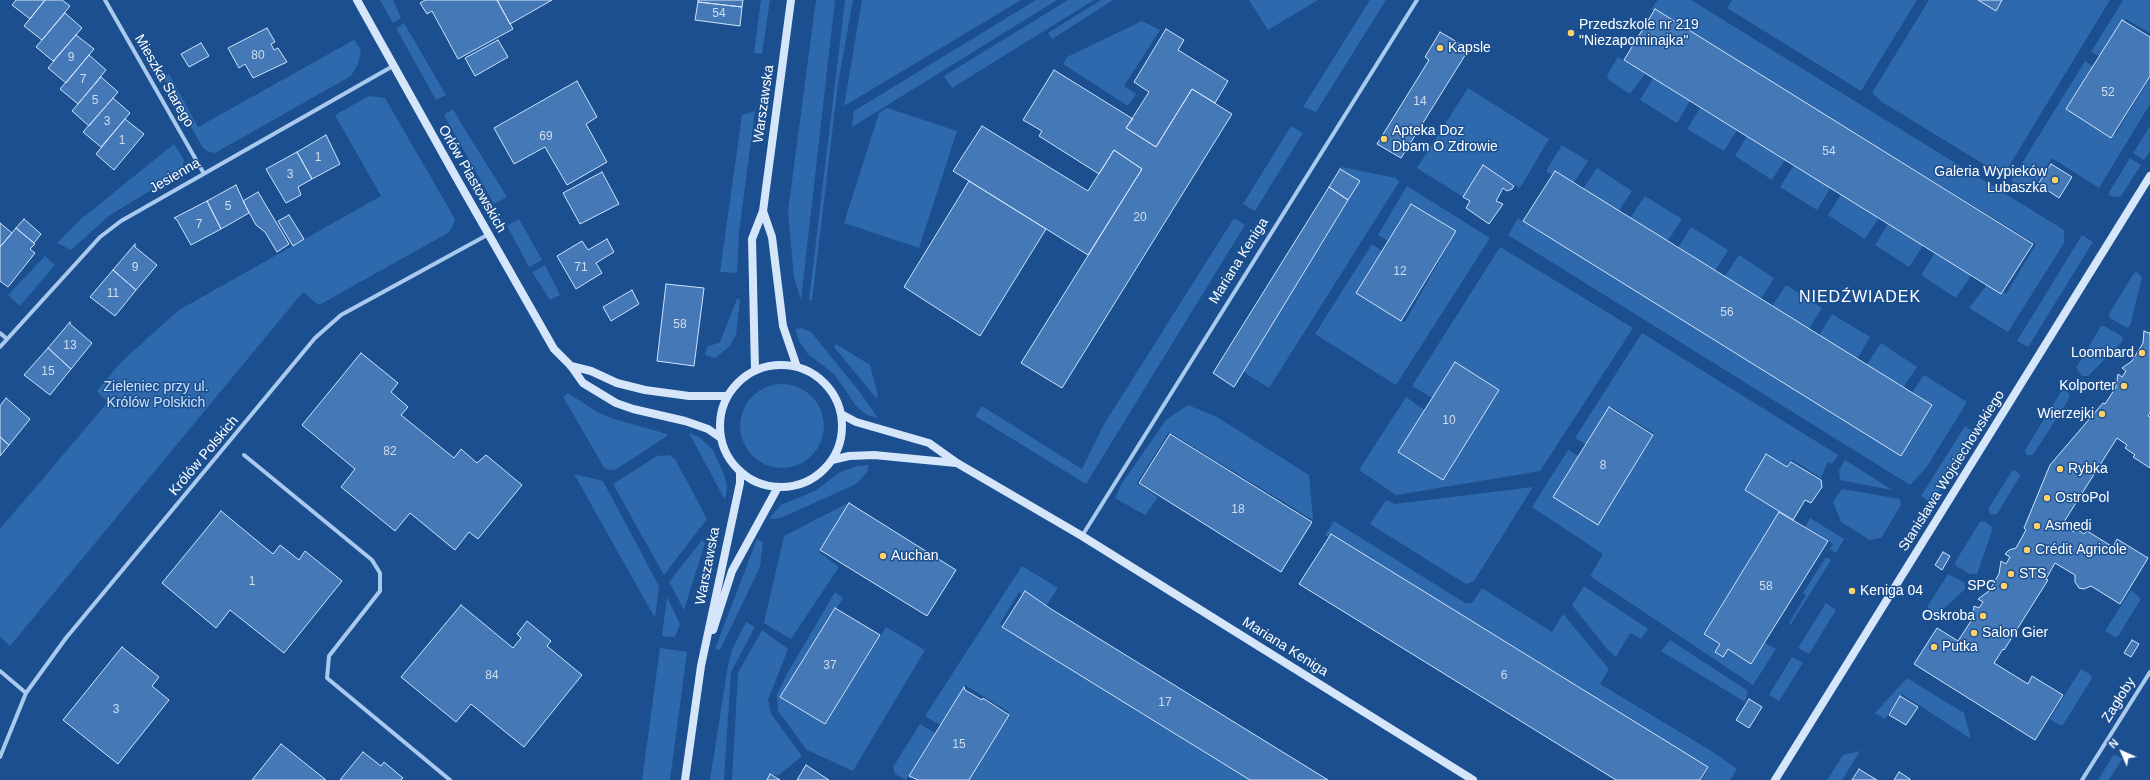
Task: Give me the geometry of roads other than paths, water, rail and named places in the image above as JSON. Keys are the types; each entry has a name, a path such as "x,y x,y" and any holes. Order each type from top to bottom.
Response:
{"street":[{"name":"Mieszka Starego","path":"105,0 203,172"},
{"name":"Orłów Piastowskich","path":"357,0 548,341 571,366 583,383 616,403 632,409 685,421 708,429 721,438"},
{"name":"Warszawska","path":"755,370 752,240 763,211 791,0"},
{"name":"Mariana Keniga","path":"1082,536 1417,0"},
{"name":"Jesienna","path":"0,347 100,237 121,221 203,172 394,66"},
{"name":"Stanisława Wojciechowskiego","path":"1775,780 2150,176"},
{"name":"Warszawska","path":"763,211 772,237 783,326 797,367"},
{"name":"Królów Polskich","path":"0,757 26,693 66,638 327,326 347,312 489,234"},
{"path":"0,333 7,339"},
{"path":"776,365 797,367 813,373 826,384 835,398 841,414 841,438 832,460 821,472 808,481 794,486 778,487 757,482 740,471 725,450 721,438 720,424 722,410 727,396 744,377 755,370 776,365"},
{"path":"571,366 591,371 617,383 645,390 689,396 727,396"},
{"name":"Mariana Keniga","path":"841,414 856,422 929,443 957,463 1082,536 1473,780"},
{"path":"244,455 372,560 376,566 380,573 380,591 329,656 327,678 450,780"},
{"name":"Mariana Keniga","path":"832,460 850,456 874,455 957,463"},
{"name":"Warszawska","path":"685,780 701,666 740,483 740,471"},
{"name":"Warszawska","path":"701,666 732,571 778,487"},
{"path":"0,671 26,693"},
{"name":"Zagłoby","path":"2082,780 2150,672"}],"place":[{"name":"Przedszkole nr 219 \"Niezapominajka\"","path":"1571,33"},
{"name":"Kapsle","path":"1440,48"},
{"name":"Apteka Doz Dbam O Zdrowie","path":"1384,139"},
{"name":"Galeria Wypieków Lubaszka","path":"2055,180"},
{"name":"Loombard","path":"2142,353"},
{"name":"Kolporter","path":"2124,386"},
{"name":"Wierzejki","path":"2102,414"},
{"name":"Rybka","path":"2060,469"},
{"name":"OstroPol","path":"2047,498"},
{"name":"Asmedi","path":"2037,526"},
{"name":"Crédit Agricole","path":"2027,550"},
{"name":"Auchan","path":"883,556"},
{"name":"STS","path":"2011,574"},
{"name":"SPC","path":"2004,586"},
{"name":"Keniga 04","path":"1852,591"},
{"name":"Oskroba","path":"1983,616"},
{"name":"Salon Gier","path":"1974,633"},
{"name":"Putka","path":"1934,647"}],"district":[{"name":"NIEDŹWIADEK","path":"1860,298"}],"park label":[{"name":"Zieleniec przy ul. Królów Polskich","path":"156,396"}]}
